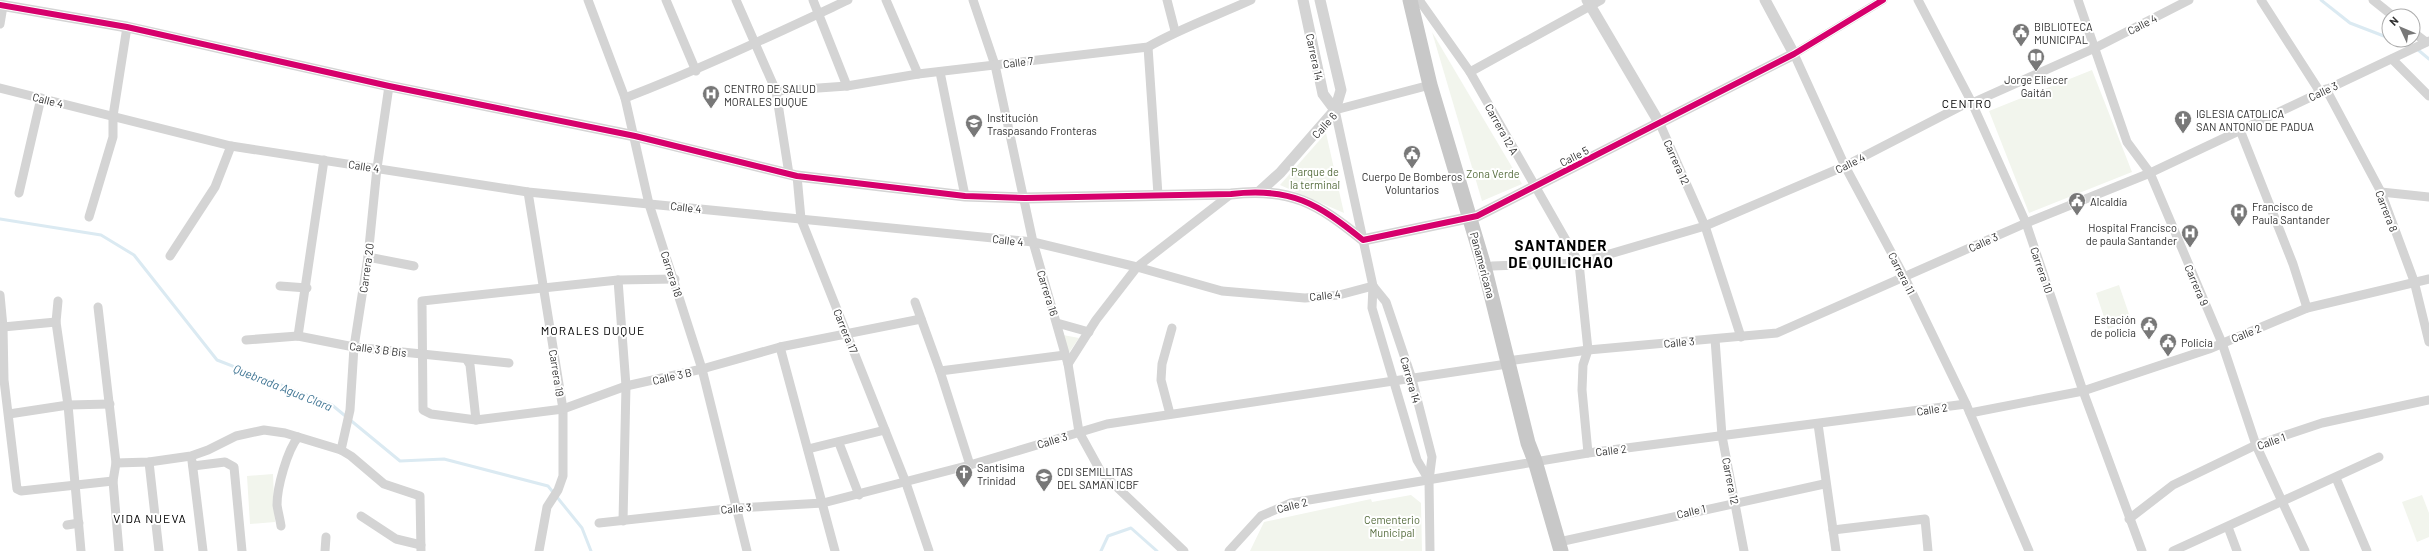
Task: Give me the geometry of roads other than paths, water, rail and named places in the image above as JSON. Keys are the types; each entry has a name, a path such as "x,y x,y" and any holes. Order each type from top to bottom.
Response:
{"main road":[{"name":"Panamericana","path":"1410,0 1430,86 1492,266 1528,443 1535,461 1560,546"},
{"name":"Panamericana","path":"1418,0 1438,84 1511,362"}],"street":[{"name":"Carrera 18","path":"588,0 625,98 635,136 649,204 675,279 702,369 747,551"},
{"path":"666,0 696,71"},
{"name":"Carrera 17","path":"736,0 776,91 801,219 906,483 929,551"},
{"path":"813,0 847,86"},
{"path":"625,98 696,71 754,42 848,0"},
{"path":"886,0 918,74"},
{"name":"Carrera 16","path":"973,0 995,65 1025,198 1033,242 1068,364 1079,432 1100,472 1184,551"},
{"path":"1167,0 1175,31"},
{"name":"Calle 7","path":"776,91 847,86 918,74 1148,47 1175,31 1217,16 1251,0"},
{"name":"Carrera 14","path":"1303,0 1323,94 1335,110 1373,286 1372,308 1417,460 1429,480"},
{"name":"Carrera 14","path":"1320,0 1341,90 1335,110"},
{"name":"Carrera 12 A","path":"1418,0 1470,72 1534,188 1579,263 1588,350 1583,365 1582,390 1588,453"},
{"path":"1470,72 1589,3 1601,0"},
{"name":"Carrera 11","path":"1764,0 1794,54 1845,166 1905,278 1966,404 2029,551"},
{"name":"Calle 5","path":"1363,240 1474,217 1660,124 1794,54 1883,0"},
{"name":"Carrera 10","path":"1918,0 1972,103 2026,223 2083,391 2129,519 2138,549"},
{"name":"Carrera 9","path":"2078,0 2127,142 2137,158 2150,173 2222,343 2256,445 2305,551"},
{"name":"Calle 4","path":"1492,266 1579,263 1705,226 1845,166 1967,103 1972,103 2095,48 2189,0"},
{"name":"Carrera 8","path":"2261,0 2323,90 2381,192 2414,281 2429,342"},
{"path":"2373,0 2383,8"},
{"name":"Carrera 12","path":"1589,3 1660,124 1705,226 1741,337"},
{"path":"0,24 2,6 127,27 390,86 635,136 793,175 965,196 1025,198 1231,194 1260,191 1283,194 1310,204 1340,221 1363,240"},
{"path":"89,217 113,137 113,116 127,27"},
{"name":"Calle 3","path":"599,523 736,508 823,503 906,483 1107,424 1412,380 1588,350 1777,333 1905,278 2026,223 2150,173 2425,43"},
{"path":"1148,47 1158,195"},
{"path":"2396,57 2429,96"},
{"path":"940,72 965,196"},
{"name":"Carrera 20","path":"342,446 350,410 354,347 368,257 377,168 390,86"},
{"name":"Calle 6","path":"1260,191 1280,173 1335,110 1430,86"},
{"name":"Calle 4","path":"0,88 231,146 528,192 1033,242 1137,267 1222,291 1298,297 1339,295 1373,286"},
{"path":"19,193 41,98"},
{"path":"2240,130 2293,264 2307,308"},
{"path":"170,256 215,187 231,146"},
{"path":"298,336 307,288 324,160"},
{"name":"Carrera 19","path":"528,192 563,409 563,476 558,490 546,507 539,551"},
{"path":"2381,192 2429,198"},
{"path":"1068,364 1089,332 1137,267 1231,194"},
{"path":"368,257 414,266"},
{"path":"421,354 422,301 618,280 675,279"},
{"name":"Calle 2","path":"1970,413 2083,391 2222,343 2307,308 2414,281 2429,279"},
{"path":"618,280 626,386 623,521"},
{"path":"280,286 307,288"},
{"name":"Carrera 14","path":"1373,286 1386,302 1412,380 1432,457 1429,480 1430,551"},
{"path":"0,295 2,380 9,414 15,485 21,491 113,481"},
{"path":"58,301 56,322 68,406 81,551"},
{"path":"915,302 940,371 970,465"},
{"path":"98,307 116,463 113,481 119,551"},
{"name":"Calle 3 B","path":"421,354 423,410 431,414 476,420 563,409 626,386 702,369 780,347 921,319"},
{"path":"2,331 56,322"},
{"path":"1057,323 1089,332"},
{"path":"1170,414 1161,380 1162,364 1172,328"},
{"name":"Calle 3 B Bis","path":"246,340 298,336 354,347 461,357 468,360 509,363"},
{"name":"Carrera 12","path":"1715,339 1722,436 1744,551"},
{"path":"780,347 835,551"},
{"path":"940,371 1065,355"},
{"path":"468,360 476,420"},
{"name":"Calle 1","path":"2129,519 2173,485 2256,445 2322,423 2429,400"},
{"path":"9,414 68,406 110,404"},
{"name":"Calle 2","path":"1229,551 1261,516 1291,503 1588,453 1966,404"},
{"path":"1818,424 1824,484 1836,551"},
{"path":"116,463 148,462 191,456 249,432 264,430 342,446 351,456 384,484 420,496 421,548 396,539 361,516"},
{"path":"808,449 839,443 885,430"},
{"path":"282,526 277,504 281,480 287,458 298,437"},
{"path":"839,443 859,495"},
{"path":"191,456 203,551"},
{"path":"2173,551 2336,478 2379,457"},
{"path":"148,462 159,551"},
{"path":"193,466 225,462 234,467 242,551"},
{"path":"2336,478 2367,551"},
{"name":"Calle 1","path":"1560,546 1735,501 1824,484"},
{"path":"1833,530 1925,519 1928,551"},
{"path":"67,525 79,523"},
{"path":"2228,527 2237,551"},
{"path":"325,551 326,537"}],"waterway":[{"path":"2321,0 2350,23 2381,35"},
{"path":"2417,49 2429,59"},
{"name":"Quebrada Agua Clara","path":"0,219 101,235 134,255 217,360 332,405 400,461 444,459 548,486 582,528 591,551"},
{"name":"Quebrada Agua Clara","path":"1101,551 1108,536 1131,528 1157,551"}],"place":[{"name":"BIBLIOTECA MUNICIPAL","path":"2021,47"},
{"name":"Jorge Eliecer Gaitán","path":"2036,72"},
{"name":"CENTRO DE SALUD MORALES DUQUE","path":"711,109"},
{"name":"IGLESIA CATOLICA SAN ANTONIO DE PADUA","path":"2183,134"},
{"name":"Institución Traspasando Fronteras","path":"974,138"},
{"name":"Cuerpo De Bomberos Voluntarios","path":"1412,169"},
{"name":"Alcaldía","path":"2077,216"},
{"name":"Francisco de Paula Santander","path":"2239,227"},
{"name":"Hospital Francisco de paula Santander","path":"2190,248"},
{"name":"Estación de policia","path":"2149,340"},
{"name":"Policia","path":"2168,357"},
{"name":"Santisima Trinidad","path":"964,488"},
{"name":"CDI SEMILLITAS DEL SAMAN ICBF","path":"1044,492"}],"district":[{"name":"CENTRO","path":"1967,103"},
{"name":"SANTANDER DE QUILICHAO","path":"1561,254"},
{"name":"MORALES DUQUE","path":"593,330"},
{"name":"VIDA NUEVA","path":"150,518"}],"park label":[{"name":"Zona Verde","path":"1493,173"},
{"name":"Parque de la terminal","path":"1315,177"},
{"name":"Cementerio Municipal","path":"1392,525"}]}
